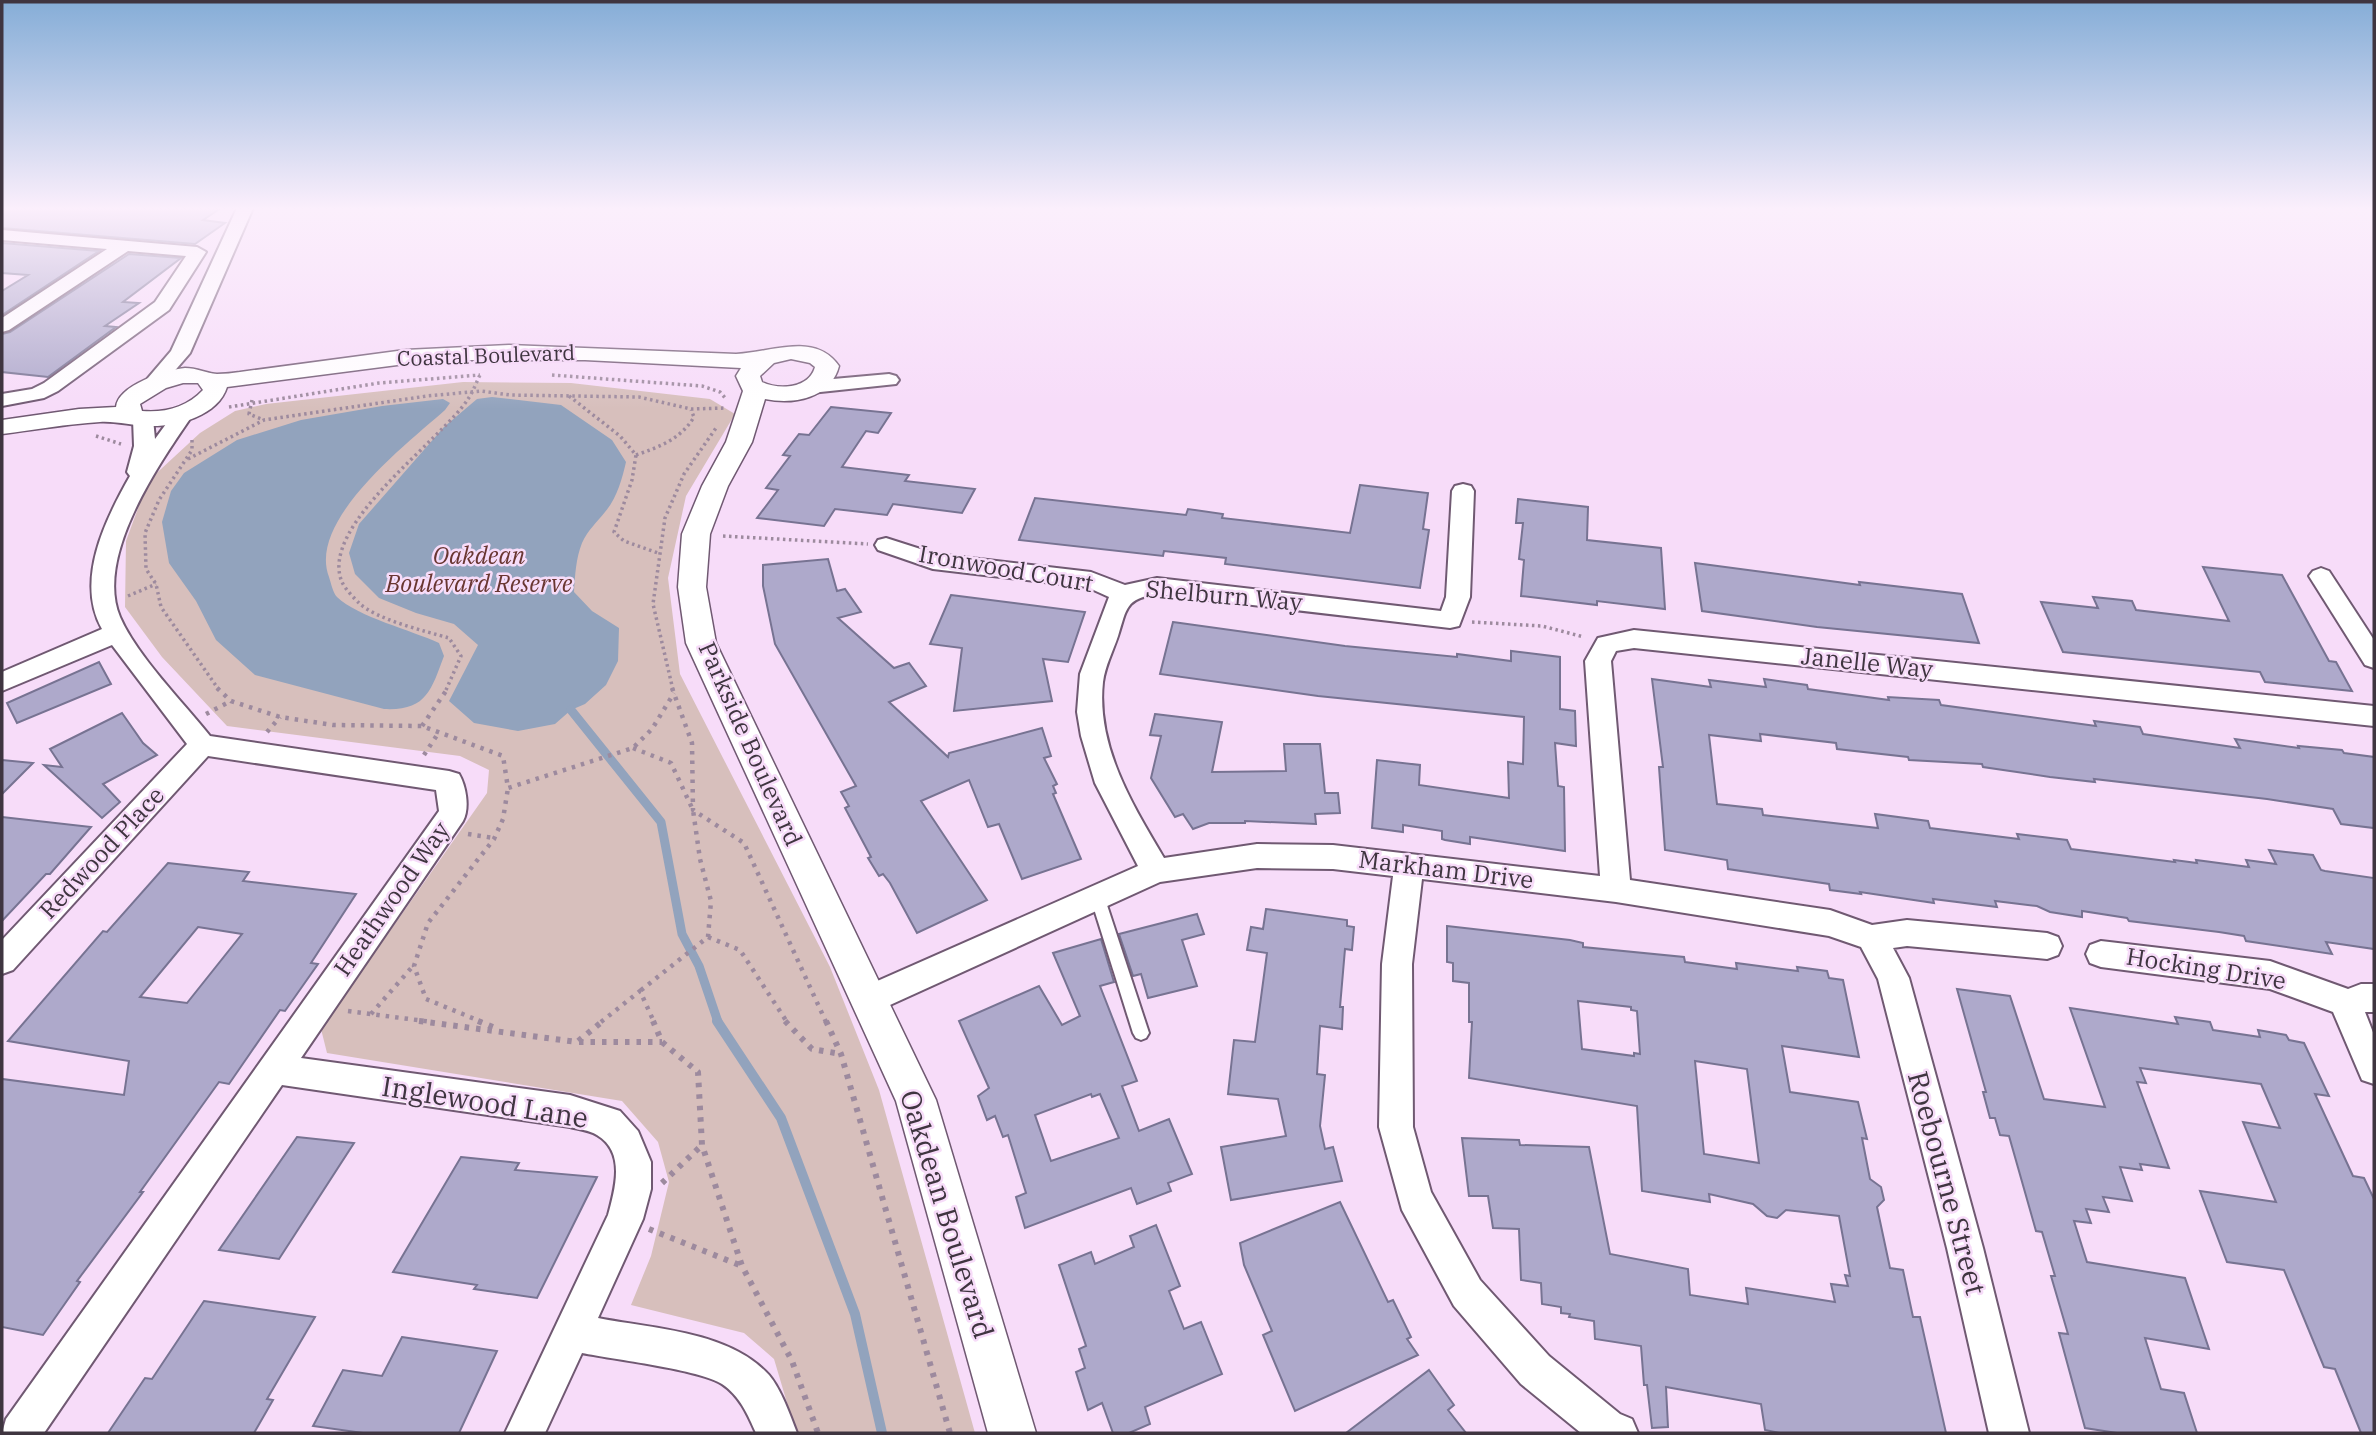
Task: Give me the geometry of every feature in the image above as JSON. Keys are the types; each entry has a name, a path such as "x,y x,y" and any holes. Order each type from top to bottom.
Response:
{"street":[{"path":"2,326 80,275"},
{"path":"2,400 37,394 51,387 162,306 182,275"},
{"path":"146,429 128,403 147,388 180,352 215,275"},
{"name":"Coastal Boulevard","path":"209,392 262,378 432,355 494,352 549,351 736,361 762,360 781,353 802,352 818,357 827,366"},
{"path":"180,352 186,367 209,392"},
{"name":"Coastal Boulevard","path":"209,392 348,376 483,369 561,360 711,372 772,394 803,390"},
{"name":"Parkside Boulevard","path":"762,360 750,370 752,385 727,428 715,486 696,534 692,587 701,643 868,1000"},
{"path":"803,390 889,380 827,366"},
{"name":"Parkside Boulevard","path":"727,428 824,377 827,366"},
{"path":"2,416 96,402 176,377 209,392"},
{"path":"202,745 116,633 104,607 106,556 139,478 138,470 146,429 158,419 184,413 209,392"},
{"path":"2,427 81,416 146,429"},
{"path":"1450,620 1458,597 1463,491"},
{"name":"Ironwood Court","path":"886,545 933,561 1091,580 1125,594"},
{"path":"2321,576 2374,659"},
{"name":"Shelburn Way","path":"1156,871 1105,780 1095,746 1090,685 1117,602 1130,589 1157,586 1450,620"},
{"path":"2,682 116,633"},
{"name":"Janelle Way","path":"1607,644 1634,639 2374,716"},
{"path":"1607,644 1598,661 1616,890"},
{"name":"Redwood Place","path":"2,961 202,745"},
{"name":"Heathwood Way","path":"20,1433 453,813 450,780 202,745"},
{"name":"Markham Drive","path":"868,1000 1156,871 1256,856 1333,857 1616,890 1830,923 1872,938 1907,933 2047,946"},
{"path":"1409,866 1397,964 1396,1127 1415,1198 1467,1293 1535,1370 1607,1429 1618,1433"},
{"name":"Roebourne Street","path":"1872,938 1893,978 1965,1248 2009,1433"},
{"name":"Hocking Drive","path":"2101,954 2270,975 2362,1001 2348,1017 2374,1069"},
{"name":"Oakdean Boulevard","path":"868,1000 916,1100 1012,1433"},
{"name":"Inglewood Lane","path":"273,1069 570,1111 608,1122 626,1143 634,1162 633,1189 625,1219 525,1433"},
{"path":"572,1332 696,1356 733,1368 757,1391 777,1433"}],"lane":[{"path":"1097,896 1141,1033"}],"path":[{"path":"209,392 379,383 483,369"},
{"path":"422,726 450,685 461,656 449,638 406,625 361,605 342,582 340,553 357,522 384,486 468,400 483,369"},
{"path":"546,375 702,386 720,392 730,407 727,428 684,474 665,517 653,604 674,693 692,743 693,810 700,859 711,901 708,937 640,991"},
{"path":"186,460 264,420 394,400 472,392 639,397 691,409 714,411 730,407"},
{"path":"568,395 620,436 636,455 632,480 614,532 624,541 658,553"},
{"path":"636,455 664,445 690,427 694,417 691,409"},
{"path":"91,434 125,445 146,429 192,438 192,450 159,500 145,533 146,569 156,584 161,607 216,687 230,701 280,717 333,725 422,726 503,756 508,788 503,819 494,839 428,923 414,966 372,1014"},
{"path":"696,534 886,545"},
{"path":"1450,620 1542,625 1607,644"},
{"path":"508,788 633,748 652,729 674,693"},
{"path":"633,748 671,763 693,810 744,843 841,1054 950,1433"},
{"path":"708,937 740,950 782,1017 812,1049 841,1054"},
{"path":"414,966 426,999 499,1030"},
{"path":"577,1042 662,1042"},
{"path":"702,1145 625,1219 742,1266"}],"green space":[{"name":"Oakdean Boulevard Reserve","path":"463,382 571,383 710,399 735,414 686,496 668,578 680,674 830,967 879,1090 975,1433 796,1433 774,1359 744,1333 631,1305 651,1256 669,1182 658,1142 622,1101 327,1053 321,1029 487,793 489,770 460,756 227,726 162,657 125,607 126,541 148,481 200,433 235,411 266,404"}],"water":[{"path":"492,397 561,405 612,440 626,462 613,501 582,543 574,592 592,611 619,628 618,661 606,685 585,704 571,710 555,724 518,731 474,723 449,701 478,645 454,624 379,598 355,574 349,553 359,524 444,427 477,399"},
{"path":"443,399 450,403 445,410 386,462 346,508 333,532 326,555 329,577 337,597 371,617 439,643 444,656 430,689 418,702 409,706 384,709 255,675 216,640 196,601 169,563 162,522 171,491 184,473 237,440 301,420"}],"building":[{"path":"28,275 63,275 2,315 2,291"},
{"path":"97,275 159,275 123,302 139,303 105,326 116,327 48,377 2,372 2,334 10,332"},
{"path":"831,407 891,413 878,433 866,431 842,467 909,475 905,481 975,489 962,513 893,504 887,515 835,509 824,526 757,518 778,490 766,488 790,456 783,455 799,434 809,435"},
{"path":"1360,485 1428,493 1423,529 1429,530 1420,588 1225,564 1226,558 1164,551 1163,556 1019,540 1035,498 1186,515 1188,509 1223,514 1222,518 1350,533"},
{"path":"1518,499 1588,507 1587,540 1661,548 1665,609 1597,601 1597,605 1521,596 1524,560 1519,559 1523,523 1516,523"},
{"path":"828,559 837,591 845,589 861,612 838,618 894,668 909,663 926,686 889,702 948,757 949,753 1042,728 1051,756 1044,758 1057,784 1053,786 1056,793 1053,794 1081,859 1022,879 999,824 988,827 969,780 921,801 987,900 917,933 890,883 883,874 879,876 868,858 871,857 845,808 849,806 841,792 856,786 775,644 763,586 763,565"},
{"path":"1695,563 1860,585 1859,582 1962,594 1979,643 1817,627 1702,611"},
{"path":"2203,567 2282,575 2329,661 2336,662 2352,691 2265,682 2260,672 2063,652 2041,602 2098,608 2093,597 2132,601 2136,610 2229,621"},
{"path":"951,595 1085,612 1068,662 1043,659 1052,701 954,711 962,648 930,644"},
{"path":"1173,622 1345,646 1457,657 1457,654 1511,661 1511,651 1560,657 1560,709 1575,711 1576,746 1555,743 1558,786 1564,787 1565,851 1470,837 1470,844 1445,840 1442,839 1442,831 1403,825 1403,832 1372,828 1377,760 1420,765 1419,785 1509,798 1508,762 1523,764 1524,717 1318,696 1160,674"},
{"path":"99,662 111,684 17,723 7,703"},
{"path":"1652,679 1711,687 1709,680 1766,687 1764,679 1807,685 1808,689 1889,700 1888,697 1939,700 1941,705 2096,726 2094,721 2140,727 2143,734 2240,748 2235,739 2299,748 2298,746 2342,750 2344,753 2374,757 2374,828 2341,824 2333,809 2267,799 2094,779 2095,782 2050,777 1983,767 1982,764 1909,760 1908,757 1837,749 1836,743 1760,734 1761,741 1709,735 1717,804 1762,809 1763,815 1878,828 1875,814 1928,821 1930,828 2019,839 2017,834 2067,840 2071,849 2175,862 2174,860 2197,863 2196,860 2249,867 2246,860 2276,864 2269,850 2313,855 2321,870 2374,878 2374,949 2326,942 2332,954 2246,941 2244,936 2129,921 2127,918 2082,911 2082,917 2050,912 2037,906 1995,901 1997,907 1933,899 1934,903 1830,890 1829,884 1728,869 1727,860 1665,850 1659,767 1663,767"},
{"path":"122,713 143,743 157,755 103,784 120,802 102,818 44,765 62,767 50,749"},
{"path":"1155,714 1222,722 1212,772 1286,771 1284,744 1320,744 1325,793 1338,793 1340,813 1315,814 1316,824 1245,821 1209,823 1193,829 1183,814 1175,817 1151,778 1161,736 1150,735"},
{"path":"2,760 33,763 2,794"},
{"path":"2,817 91,827 50,874 46,874 2,921"},
{"path":"168,863 249,872 243,881 356,894 311,963 318,964 285,1011 280,1010 229,1084 219,1082 77,1281 80,1282 43,1335 2,1327 2,1079 124,1095 129,1061 8,1041 103,931 107,932","holes":["198,927 242,934 187,1003 140,997"]},
{"path":"1266,909 1347,920 1347,926 1354,927 1352,950 1345,949 1340,1007 1343,1007 1342,1029 1320,1026 1317,1074 1325,1075 1320,1126 1325,1149 1333,1147 1342,1181 1231,1200 1221,1147 1286,1136 1278,1099 1228,1094 1234,1040 1255,1042 1267,953 1247,950 1251,927 1263,929"},
{"path":"1197,914 1204,934 1182,940 1197,986 1148,998 1141,974 1133,976 1119,934"},
{"path":"1447,926 1570,940 1583,943 1583,947 1684,957 1685,962 1737,969 1736,963 1798,971 1797,967 1827,971 1829,978 1843,980 1859,1057 1782,1046 1790,1092 1858,1102 1867,1139 1862,1138 1870,1179 1881,1187 1884,1200 1877,1207 1890,1268 1903,1270 1913,1317 1920,1317 1946,1433 1780,1433 1765,1430 1761,1404 1666,1387 1668,1427 1652,1428 1647,1385 1644,1385 1641,1346 1595,1339 1594,1321 1569,1317 1570,1314 1561,1313 1561,1307 1542,1304 1541,1283 1521,1280 1519,1229 1493,1228 1488,1196 1469,1196 1462,1138 1519,1140 1520,1145 1589,1147 1610,1254 1688,1269 1690,1295 1748,1304 1746,1288 1835,1302 1831,1284 1848,1286 1845,1275 1850,1276 1839,1216 1786,1210 1777,1218 1767,1216 1753,1204 1709,1194 1710,1202 1642,1191 1637,1106 1469,1078 1472,1022 1469,1022 1469,983 1453,981 1453,963 1447,962","holes":["1578,1001 1631,1007 1631,1010 1637,1011 1640,1054 1634,1053 1634,1056 1582,1049","1695,1061 1747,1069 1759,1163 1704,1154"]},
{"path":"1101,939 1114,982 1100,986 1137,1081 1122,1086 1139,1131 1169,1119 1192,1174 1168,1183 1171,1191 1137,1204 1131,1188 1025,1228 1016,1197 1026,1193 1008,1135 1003,1137 995,1116 987,1120 978,1096 989,1088 959,1021 1039,986 1062,1025 1080,1016 1053,953","holes":["1091,1094 1092,1097 1100,1094 1119,1138 1051,1161 1035,1115"]},
{"path":"1957,989 2010,996 2044,1099 2105,1107 2070,1008 2178,1024 2175,1017 2210,1022 2213,1030 2260,1037 2258,1030 2286,1035 2289,1040 2304,1043 2329,1096 2315,1094 2353,1176 2364,1178 2374,1199 2374,1433 2361,1433 2335,1369 2324,1367 2284,1270 2227,1262 2200,1191 2276,1202 2243,1122 2280,1128 2261,1084 2140,1068 2146,1083 2137,1082 2169,1168 2140,1164 2142,1170 2120,1167 2132,1201 2103,1197 2109,1212 2086,1209 2091,1223 2074,1221 2087,1262 2185,1278 2209,1349 2145,1338 2161,1389 2184,1393 2197,1433 2117,1433 2085,1428 2059,1333 2068,1334 2051,1276 2055,1276 2042,1232 2036,1231 2009,1136 2000,1135 1995,1118 1990,1118 1983,1092 1986,1092"},
{"path":"297,1137 354,1143 279,1259 219,1250"},
{"path":"461,1157 519,1163 515,1170 597,1177 537,1298 474,1289 477,1285 393,1272"},
{"path":"1340,1202 1388,1302 1393,1300 1411,1337 1407,1339 1418,1355 1295,1411 1263,1335 1272,1331 1244,1265 1240,1243"},
{"path":"1156,1225 1180,1286 1169,1291 1184,1329 1201,1322 1222,1374 1145,1407 1150,1424 1129,1433 1113,1433 1102,1403 1088,1410 1076,1372 1085,1368 1079,1349 1086,1346 1059,1265 1091,1252 1095,1264 1134,1247 1130,1236"},
{"path":"204,1301 315,1317 267,1399 273,1400 254,1433 108,1433 145,1378 152,1379"},
{"path":"402,1337 497,1351 459,1433 363,1433 313,1426 343,1370 382,1376"},
{"path":"1429,1370 1454,1405 1448,1410 1466,1433 1346,1433"}],"waterway":[{"path":"571,710 661,822 682,934 699,966 718,1022"},
{"path":"717,1021 781,1118 855,1314 882,1433"}]}
